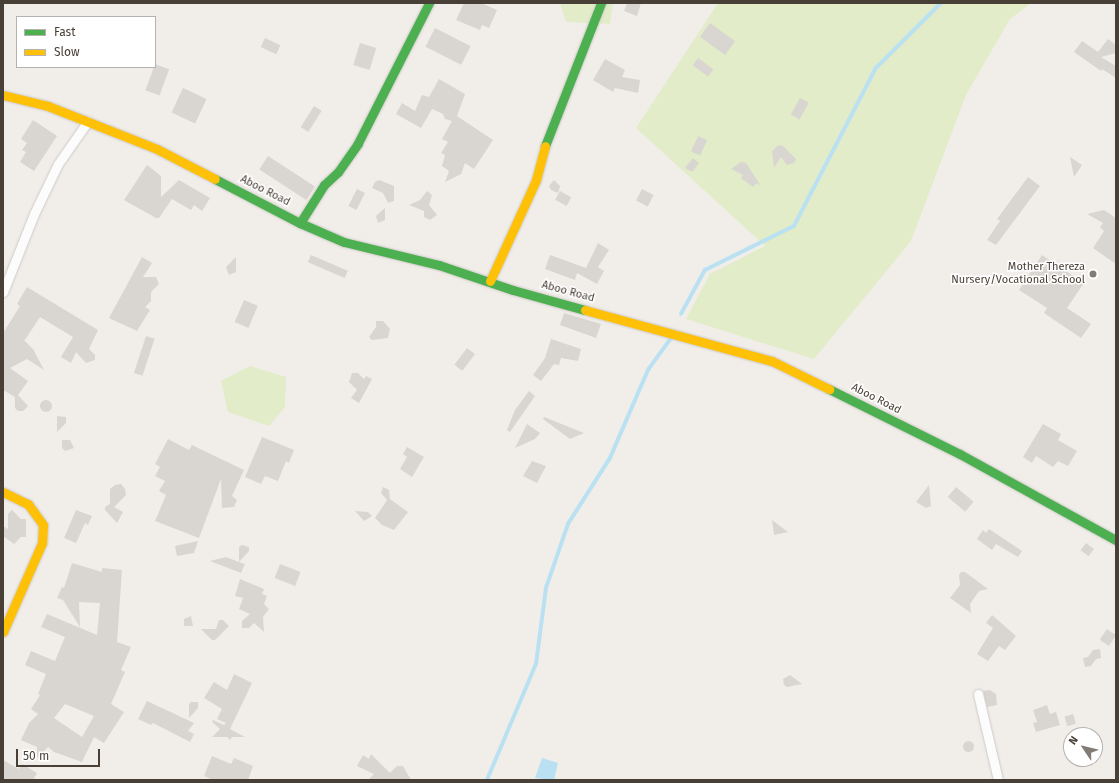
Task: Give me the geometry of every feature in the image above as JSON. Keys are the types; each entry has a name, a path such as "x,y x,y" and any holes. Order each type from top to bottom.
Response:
{"street":[{"path":"300,223 324,185 338,172 358,143 429,3"},
{"path":"490,282 536,180 546,144 601,3"},
{"name":"Aboo Road","path":"3,95 48,106 88,120 157,149 300,223 344,242 439,265 513,290 758,356 791,369 960,454 1116,540"},
{"path":"3,292 34,214 58,164 88,120"},
{"path":"3,492 28,504 38,515 43,525 42,543 3,632"},
{"path":"978,694 998,780"}],"green space":[{"path":"560,3 613,3 610,24 566,22"},
{"path":"718,3 1031,3 1010,19 966,95 911,241 814,359 686,319 710,274 765,246 636,128"},
{"path":"250,366 286,377 285,407 269,426 228,412 221,381"}],"water":[{"path":"542,758 558,763 554,780 535,778"}],"building":[{"path":"464,3 481,3 497,10 489,28 482,25 480,30 456,20"},
{"path":"627,3 641,3 637,16 624,11"},
{"path":"710,23 735,41 725,55 700,37"},
{"path":"435,28 471,46 461,65 425,47"},
{"path":"265,38 280,45 276,54 261,47"},
{"path":"1108,39 1116,45 1116,53 1101,57 1116,66 1116,78 1102,69 1101,71 1074,52 1082,41 1098,52"},
{"path":"360,43 376,48 370,70 353,65"},
{"path":"698,58 713,69 708,76 693,65"},
{"path":"605,59 625,70 622,77 640,80 638,93 615,88 613,92 593,80"},
{"path":"156,64 169,69 160,95 145,90 154,68 156,68"},
{"path":"439,79 465,94 457,116 493,140 474,169 465,163 461,174 445,182 449,171 442,166 445,155 441,153 448,142 442,139 452,121 445,119 443,114 432,109 421,128 396,114 402,103 415,111 422,95 429,97"},
{"path":"183,88 207,99 195,123 172,112"},
{"path":"800,98 809,103 800,119 791,115"},
{"path":"314,106 322,111 308,132 301,127"},
{"path":"33,120 57,136 34,171 20,162 26,152 22,150 27,143 21,139"},
{"path":"698,136 707,140 700,156 691,152"},
{"path":"779,145 783,146 796,159 794,163 787,165 781,157 774,168 772,151"},
{"path":"268,156 315,186 306,200 259,169"},
{"path":"1070,157 1082,165 1074,177"},
{"path":"693,158 699,163 693,171 690,171 685,168"},
{"path":"741,162 746,163 761,186 757,183 753,187 741,178 743,175 731,169"},
{"path":"147,165 161,176 161,197 179,180 210,198 202,211 194,205 191,210 172,199 159,218 156,218 124,200"},
{"path":"1028,177 1040,186 996,245 987,240 1000,221 997,219"},
{"path":"379,180 394,186 394,201 388,203 383,193 372,188 375,182"},
{"path":"554,180 560,186 558,193 551,190 549,186"},
{"path":"357,189 365,193 356,210 348,206"},
{"path":"642,189 654,195 648,206 636,201"},
{"path":"427,191 432,195 429,205 437,215 430,220 424,217 424,211 409,205 420,200"},
{"path":"560,191 571,197 567,206 555,200"},
{"path":"385,208 385,220 378,223 376,216"},
{"path":"1104,210 1116,218 1116,264 1093,248 1104,231 1100,227 1103,223 1087,214"},
{"path":"598,243 609,250 598,267 604,271 597,284 577,273 575,280 545,269 550,255 586,268"},
{"path":"311,255 348,271 345,278 308,262"},
{"path":"1042,255 1084,283 1067,308 1091,324 1081,338 1044,313 1047,308 1019,290"},
{"path":"142,257 152,263 143,277 156,277 159,284 151,292 151,301 145,307 150,310 137,331 109,318"},
{"path":"236,257 236,272 229,275 226,267"},
{"path":"27,287 98,330 89,349 95,355 95,360 86,363 76,352 71,363 61,357 73,337 40,317 25,340 23,339 33,349 44,370 27,359 10,368 28,381 18,395 28,406 23,411 18,411 15,408 15,397 3,390 3,333 20,306 17,304"},
{"path":"244,300 258,306 248,328 235,322"},
{"path":"564,313 601,324 596,338 560,325"},
{"path":"376,321 383,321 390,329 388,338 372,340 369,337 376,327"},
{"path":"146,336 155,339 143,376 134,373"},
{"path":"551,339 581,349 578,361 561,358 559,365 554,364 541,381 533,375 545,358"},
{"path":"467,348 475,354 462,371 454,365"},
{"path":"352,373 358,373 364,379 366,376 372,379 359,403 351,398 357,390 349,382"},
{"path":"529,391 535,396 510,432 507,430 515,410"},
{"path":"48,400 51,401 51,411 44,412 41,411 40,404 41,401"},
{"path":"57,416 66,417 66,423 57,432"},
{"path":"544,417 584,433 570,439 543,419"},
{"path":"527,424 540,433 535,439 515,448"},
{"path":"1043,424 1061,434 1058,440 1077,451 1068,466 1058,461 1053,467 1036,456 1032,463 1023,457"},
{"path":"262,437 294,450 289,463 286,461 278,481 265,476 261,484 245,477"},
{"path":"168,439 189,450 192,445 244,470 232,496 237,500 234,507 222,508 221,479 199,538 155,521 166,495 159,491 165,481 155,476 160,467 155,464"},
{"path":"62,440 70,440 74,448 65,451 62,448"},
{"path":"407,447 424,457 412,477 400,469 407,457 403,454"},
{"path":"532,461 546,466 537,483 523,476"},
{"path":"121,484 125,489 126,495 114,507 123,512 117,523 105,510 105,507 110,504 110,489 115,485"},
{"path":"929,485 931,506 926,508 916,502"},
{"path":"383,487 389,490 390,499 408,512 394,530 382,525 375,518 387,500 381,493"},
{"path":"956,487 974,502 965,512 948,497"},
{"path":"12,510 21,519 26,519 26,537 21,537 14,544 3,536 3,526 8,529 8,514"},
{"path":"76,510 92,516 88,525 85,523 76,543 64,538"},
{"path":"355,511 368,512 372,516 364,521"},
{"path":"772,520 788,532 774,535"},
{"path":"989,529 1022,551 1018,557 996,544 992,550 977,539 983,530 986,533"},
{"path":"198,541 194,553 177,556 175,546"},
{"path":"1086,543 1094,549 1089,556 1081,550"},
{"path":"242,545 249,547 249,551 239,562 239,547"},
{"path":"226,557 245,564 241,573 210,561"},
{"path":"72,563 102,572 102,568 122,570 117,642 131,647 121,670 125,672 111,704 124,712 104,743 94,737 82,762 54,752 48,747 37,758 37,747 21,740 29,723 38,714 31,709 40,695 38,694 46,674 25,665 31,651 55,661 65,637 41,627 47,614 97,635 100,603 79,602 80,627 63,600 57,598 62,587 64,588","holes":["65,704 94,716 82,737 54,718"]},
{"path":"280,564 301,572 295,586 275,578"},
{"path":"961,572 965,572 988,589 979,591 970,604 971,613 950,598 960,585 959,575"},
{"path":"240,579 264,589 262,594 267,596 264,604 269,609 263,617 264,632 254,623 249,628 242,628 242,621 250,614 239,609 243,598 235,596"},
{"path":"992,615 1016,636 1005,650 999,646 988,661 977,654 993,628 986,623"},
{"path":"191,616 193,626 184,626 184,619"},
{"path":"219,620 223,620 229,626 215,640 212,640 201,629 216,629"},
{"path":"1107,629 1116,635 1109,646 1100,640"},
{"path":"1100,649 1101,658 1096,659 1091,666 1085,667 1083,658 1088,657 1093,650"},
{"path":"234,674 252,683 230,729 245,737 232,737 230,740 227,737 212,737 220,729 212,722 213,720 224,725 226,723 217,719 222,709 204,698 214,682 227,690"},
{"path":"790,675 802,684 787,687 784,685 783,679"},
{"path":"990,690 996,694 997,705 987,707 983,691"},
{"path":"147,701 194,723 188,731 194,734 190,742 153,723 151,725 138,719"},
{"path":"191,702 198,702 198,708 189,718 189,704"},
{"path":"1047,705 1050,714 1056,712 1060,725 1036,732 1033,723 1037,722 1033,710"},
{"path":"1073,714 1076,724 1067,726 1064,717"},
{"path":"968,740 972,742 974,746 972,750 968,752 964,750 962,746 964,742"},
{"path":"371,754 390,773 397,766 403,766 411,780 368,780 374,774 357,766 363,755 369,759"},
{"path":"212,756 231,764 234,758 253,766 248,780 213,780 204,776"},
{"path":"3,760 19,769 22,764 37,773 33,780 3,780"}],"waterway":[{"path":"681,314 705,270 794,226 876,68 941,3"},
{"path":"487,780 536,664 546,588 568,524 610,458 648,370 671,338"}],"traffic: fast":[{"path":"300,223 324,185 338,172 358,143 429,3"},
{"path":"545,146 601,3"},
{"path":"215,179 300,223 344,242 439,265 513,290 585,310"},
{"path":"829,389 960,454 1116,540"}],"traffic: slow":[{"path":"3,95 48,106 157,149 215,179"},
{"path":"490,281 536,180 545,146"},
{"path":"585,310 772,361 829,389"},
{"path":"3,492 28,504 43,525 42,543 3,632"}],"place":[{"name":"Mother Thereza Nursery/Vocational School","path":"1093,274"}]}
